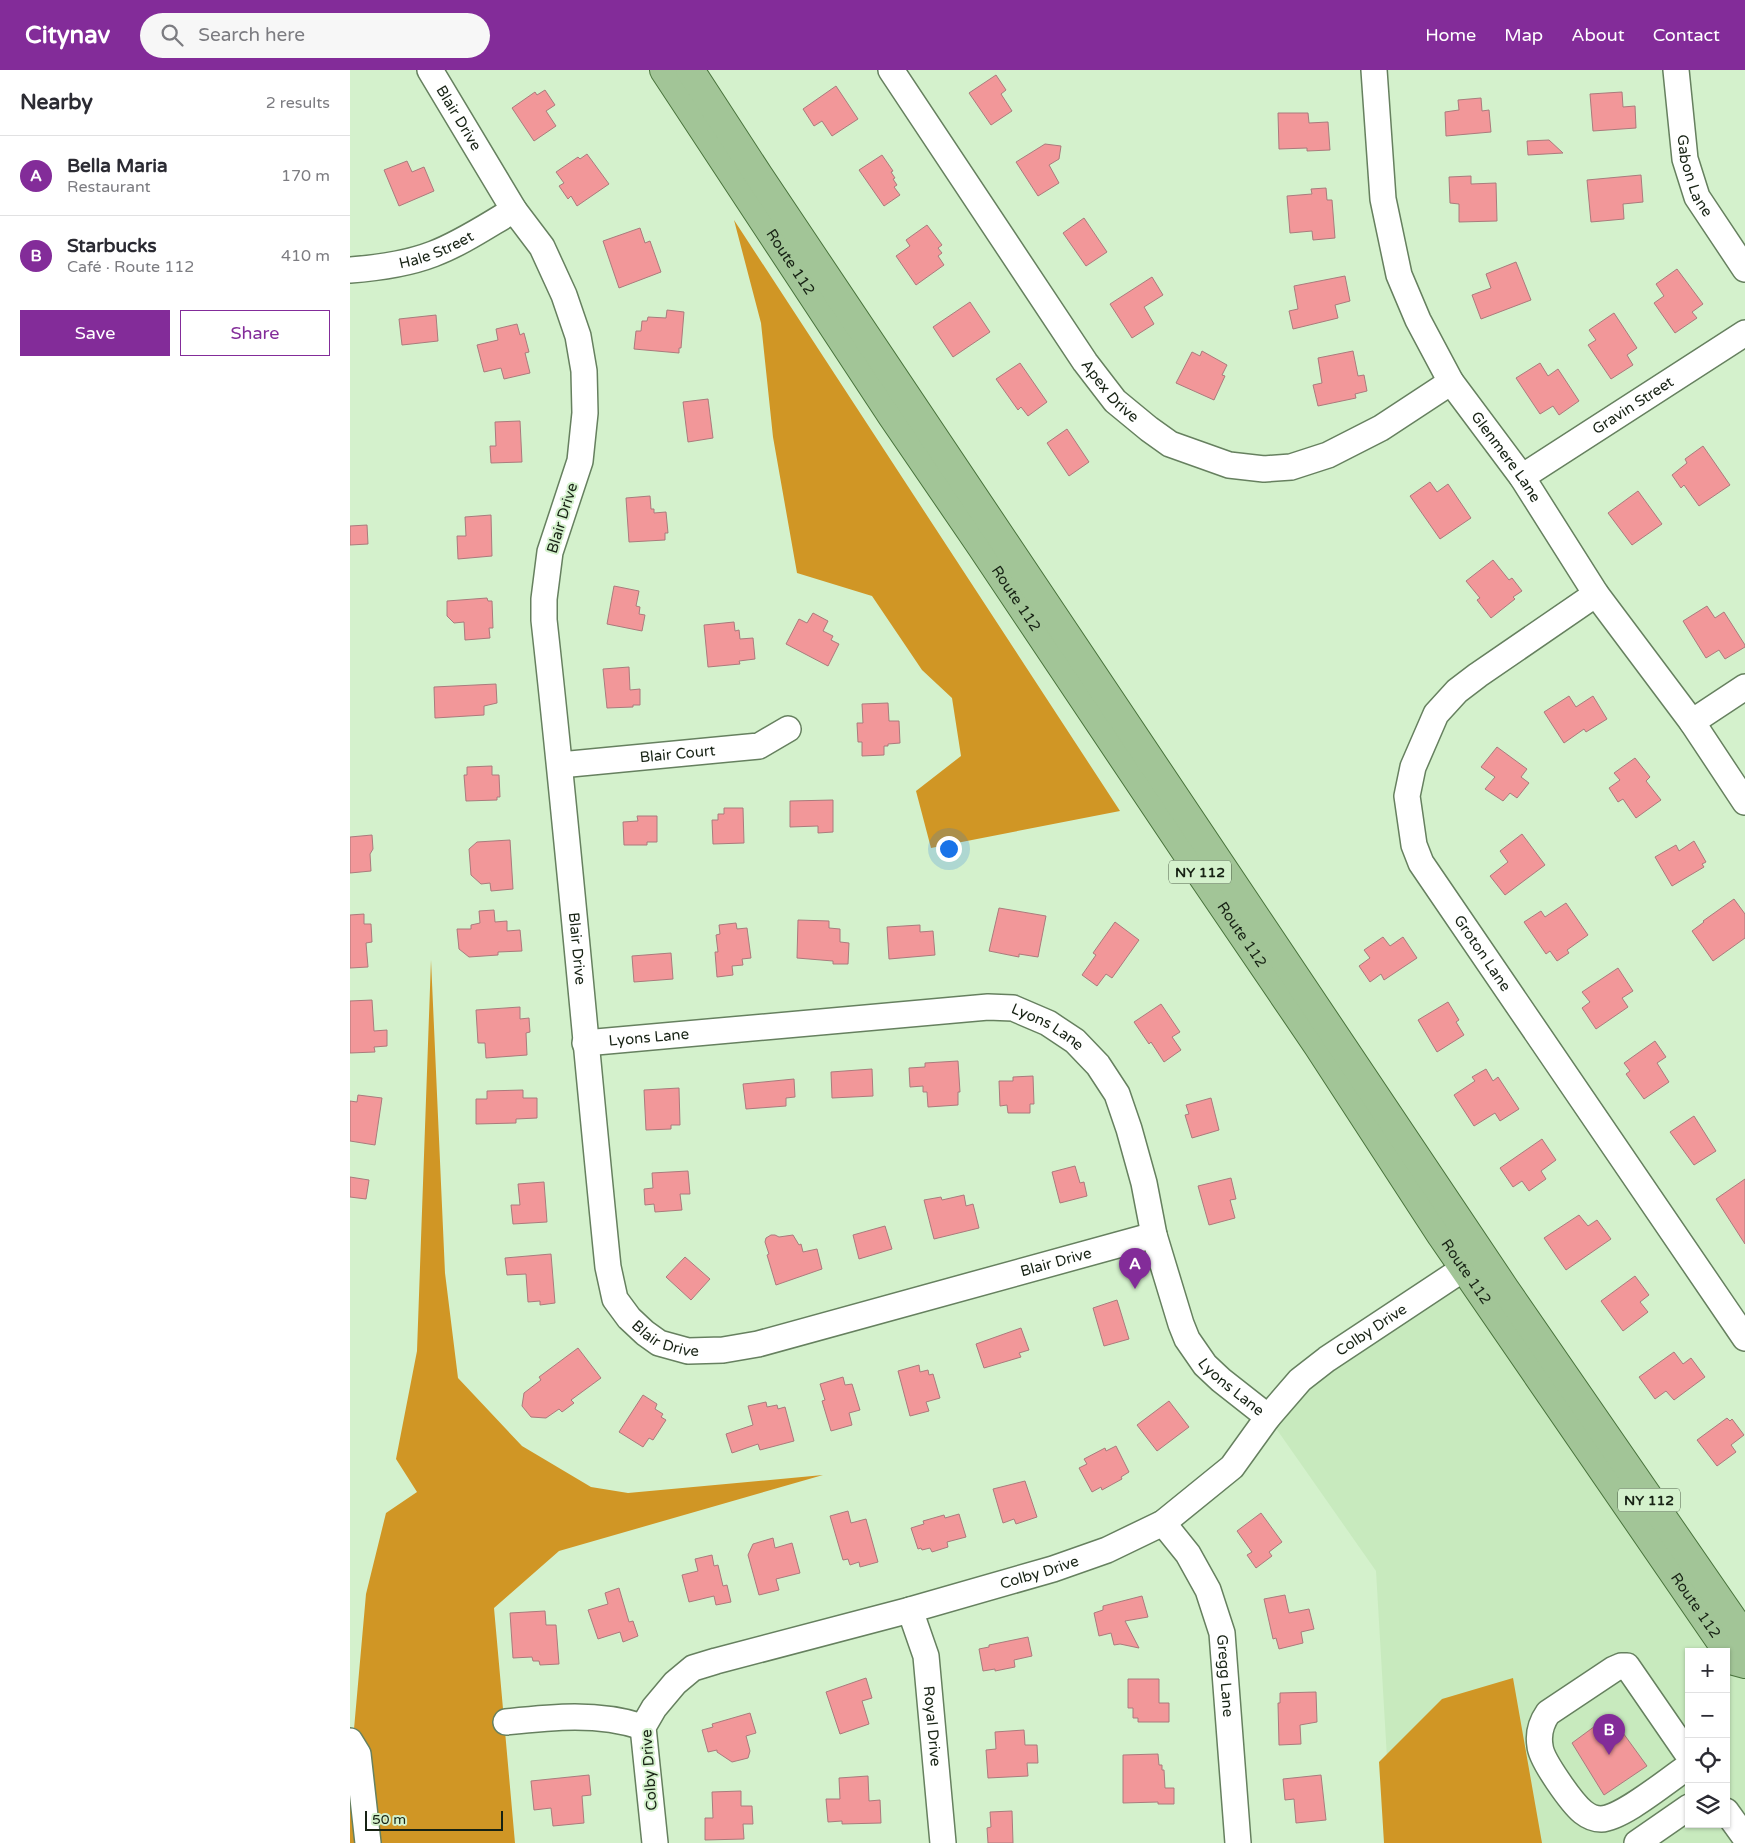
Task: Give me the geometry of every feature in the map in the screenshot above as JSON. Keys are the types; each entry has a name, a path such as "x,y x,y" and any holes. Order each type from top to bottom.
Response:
{"main road":[{"name":"Route 112","path":"664,70 886,408 1318,1046 1441,1235 1474,1262 1593,1419 1743,1634 1745,1646"},
{"name":"Route 112","path":"690,70 1474,1262 1734,1662 1745,1664"}],"street":[{"name":"Blair Drive","path":"430,70 514,210 542,247 564,295 578,336 584,370 585,413 580,461 550,552 544,599 544,620 560,764 585,1043 608,1267 615,1299 629,1318 659,1343 688,1350 723,1350 758,1344 1154,1235"},
{"name":"Glenmere Lane","path":"1374,70 1382,199 1398,275 1418,320 1451,382 1522,476 1596,594 1692,722 1745,802"},
{"name":"Gabon Lane","path":"1676,70 1685,159 1698,197 1745,269"},
{"name":"Apex Drive","path":"896,72 1085,362 1115,401 1170,444 1229,465 1264,469 1290,467 1328,454 1381,428 1451,382"},
{"name":"Hale Street","path":"350,270 394,265 433,254 468,237 514,210"},
{"name":"Gravin Street","path":"1522,476 1745,333"},
{"name":"Groton Lane","path":"1596,594 1478,675 1457,691 1436,714 1413,767 1407,796 1414,845 1422,864 1745,1338"},
{"path":"1692,722 1745,686"},
{"name":"Blair Court","path":"560,764 759,746 788,729"},
{"name":"Lyons Lane","path":"585,1043 988,1007 1013,1008 1048,1023 1075,1041 1098,1065 1117,1094 1132,1138 1144,1183 1154,1235 1181,1324 1195,1352 1220,1380 1268,1418"},
{"name":"Colby Drive","path":"655,1843 643,1727 654,1708 675,1682 693,1668 716,1660 910,1610 1054,1569 1107,1550 1163,1523 1232,1467 1268,1418 1300,1380 1327,1359 1474,1262"},
{"name":"Gregg Lane","path":"1163,1523 1188,1554 1208,1590 1222,1633 1238,1843"},
{"name":"Royal Drive","path":"910,1610 926,1656 943,1843"},
{"path":"1685,1750 1628,1666 1620,1666 1614,1669 1548,1713 1542,1721 1539,1732 1541,1753 1576,1806 1585,1814 1594,1818 1601,1819 1621,1812 1685,1769"},
{"path":"506,1722 562,1716 624,1721 643,1727"},
{"path":"350,1741 358,1754 368,1843"},
{"path":"1637,1843 1685,1810"},
{"path":"1730,1819 1740,1838"}],"shaded area":[{"path":"734,220 1120,811 931,848 916,791 961,756 952,698 922,670 872,596 797,573 773,437 761,323"},
{"path":"431,960 445,1273 458,1378 522,1446 591,1487 628,1493 823,1475 559,1551 494,1608 515,1843 350,1843 350,1774 366,1594 386,1513 417,1492 396,1459 417,1351"},
{"path":"1465,1268 1725,1648 1685,1648 1685,1828 1730,1828 1730,1655 1745,1677 1745,1843 1392,1843 1376,1571 1268,1417"},
{"path":"1513,1678 1542,1843 1384,1843 1379,1762 1442,1699"}],"building":[{"path":"996,75 1006,90 1001,94 1012,111 991,125 969,93"},
{"path":"836,86 858,119 832,136 822,121 814,126 803,109"},
{"path":"545,90 555,105 546,111 556,126 534,141 512,108 535,92 537,95"},
{"path":"1622,92 1623,107 1635,106 1636,128 1593,131 1590,94"},
{"path":"1481,98 1482,111 1489,110 1491,132 1446,136 1445,112 1459,110 1458,100"},
{"path":"1278,113 1308,113 1309,123 1328,122 1330,150 1307,151 1307,148 1279,149"},
{"path":"1549,140 1563,153 1528,155 1527,141"},
{"path":"1045,144 1061,146 1059,159 1049,165 1059,183 1038,196 1016,162"},
{"path":"587,154 609,184 577,206 571,196 568,199 559,186 564,183 556,172 578,157 580,159"},
{"path":"882,155 893,171 891,172 895,178 893,179 897,185 894,187 900,195 884,206 859,170"},
{"path":"407,161 412,172 424,167 434,191 399,206 384,170"},
{"path":"1641,175 1643,202 1623,204 1624,219 1591,222 1587,180"},
{"path":"1471,176 1471,184 1496,183 1497,221 1459,222 1459,204 1450,203 1449,177"},
{"path":"1326,188 1327,200 1332,200 1335,238 1313,240 1312,231 1290,233 1287,196 1312,194 1311,189"},
{"path":"1084,218 1107,252 1086,266 1063,233"},
{"path":"927,225 942,245 938,248 942,253 938,256 944,265 916,285 896,256 910,246 906,240"},
{"path":"640,228 645,243 650,241 661,272 619,288 603,241"},
{"path":"1516,262 1531,300 1481,319 1472,295 1491,288 1486,274"},
{"path":"1677,269 1703,304 1692,312 1697,318 1675,333 1654,303 1664,296 1656,284"},
{"path":"1345,276 1350,301 1335,305 1338,318 1293,329 1289,311 1298,309 1294,286"},
{"path":"1152,277 1163,295 1144,307 1154,324 1132,338 1110,304"},
{"path":"970,302 990,332 953,357 933,327"},
{"path":"667,310 684,312 679,353 634,349 636,331 641,331 642,321 647,321 648,317 666,318"},
{"path":"1614,313 1637,348 1627,355 1633,365 1611,379 1588,345 1596,340 1589,330"},
{"path":"436,315 438,341 402,345 399,319"},
{"path":"517,324 520,335 524,333 529,352 525,353 530,373 504,379 501,368 484,372 477,345 498,340 496,329"},
{"path":"1202,351 1227,365 1222,375 1225,376 1214,400 1176,383 1192,352 1200,356"},
{"path":"1353,351 1358,376 1364,375 1367,391 1355,394 1356,398 1318,406 1313,385 1322,383 1318,358"},
{"path":"1020,363 1047,402 1028,416 1021,407 1018,410 996,379"},
{"path":"1540,363 1548,376 1558,369 1579,401 1559,415 1553,406 1540,414 1516,378"},
{"path":"708,399 713,438 688,442 683,402"},
{"path":"520,421 522,462 491,463 490,446 496,446 495,422"},
{"path":"1067,429 1089,462 1069,476 1047,443"},
{"path":"1703,446 1730,485 1699,506 1684,485 1681,488 1672,475 1687,463 1685,459"},
{"path":"1430,482 1437,492 1448,484 1471,518 1440,539 1410,496"},
{"path":"1638,491 1662,524 1632,545 1608,513"},
{"path":"650,496 651,509 654,509 654,513 666,512 668,533 665,533 665,540 629,542 626,498"},
{"path":"491,515 492,556 458,559 457,536 466,536 465,517"},
{"path":"367,525 368,544 350,545 350,526"},
{"path":"1493,560 1509,580 1512,578 1522,591 1491,618 1477,600 1480,598 1466,581"},
{"path":"614,586 639,591 636,606 640,607 639,614 645,615 642,631 607,624"},
{"path":"487,598 488,601 492,601 493,628 489,628 490,638 465,640 464,622 454,623 447,616 447,601"},
{"path":"1707,606 1715,618 1724,612 1745,645 1745,647 1725,659 1719,650 1706,658 1683,621"},
{"path":"813,613 828,621 823,631 833,636 831,640 839,644 828,666 786,644 799,619 807,623"},
{"path":"734,622 735,631 739,630 740,639 753,638 755,659 739,661 740,664 708,667 704,625"},
{"path":"629,667 630,690 640,689 640,705 607,708 603,669"},
{"path":"496,684 497,703 484,706 484,715 435,718 434,687"},
{"path":"1569,696 1576,707 1593,696 1607,719 1586,732 1584,729 1564,743 1544,712"},
{"path":"888,703 889,721 899,721 900,743 884,746 884,755 862,756 862,742 858,742 857,723 863,723 862,704"},
{"path":"1497,747 1527,769 1521,777 1529,783 1517,798 1510,793 1503,801 1485,789 1495,777 1481,767"},
{"path":"1635,758 1650,777 1646,781 1661,800 1636,818 1623,799 1618,802 1609,788 1620,780 1614,773"},
{"path":"492,766 492,775 499,775 500,797 497,797 497,800 466,801 464,775 467,775 467,767"},
{"path":"833,800 833,832 818,833 818,826 790,827 790,801"},
{"path":"724,808 743,808 744,843 713,844 712,820 718,820 718,814 724,814"},
{"path":"637,816 657,816 657,842 647,842 647,845 624,845 623,822 638,821"},
{"path":"1522,834 1545,865 1505,895 1490,876 1508,862 1500,851"},
{"path":"372,835 371,871 350,873 350,837"},
{"path":"510,840 513,889 491,891 490,883 481,884 471,875 469,849 477,842"},
{"path":"1694,841 1706,862 1702,864 1704,867 1672,886 1655,857 1676,845 1679,851"},
{"path":"1734,899 1745,914 1745,938 1713,961 1692,931"},
{"path":"1566,903 1588,935 1567,950 1569,953 1557,961 1550,951 1546,954 1524,922 1541,911 1545,917"},
{"path":"999,908 1046,916 1038,957 1019,954 1019,957 989,951"},
{"path":"494,910 495,922 507,921 507,931 520,930 522,951 498,952 498,955 469,957 459,949 457,929 471,929 471,925 480,923 479,911"},
{"path":"364,914 364,924 371,924 372,942 366,943 368,967 350,968 350,915"},
{"path":"798,920 829,921 829,928 840,929 840,942 849,943 848,964 833,964 833,961 797,958"},
{"path":"1115,922 1139,940 1112,978 1106,974 1097,986 1082,975 1096,955 1093,953"},
{"path":"736,923 737,929 747,928 751,958 742,959 743,965 732,966 733,975 717,977 715,952 718,952 716,935 720,934 719,925"},
{"path":"920,925 920,932 933,931 935,955 889,959 887,927"},
{"path":"1383,937 1390,946 1403,937 1417,958 1384,980 1381,974 1370,982 1359,966 1370,958 1364,950"},
{"path":"671,953 673,979 634,982 632,956"},
{"path":"1618,968 1633,991 1622,998 1628,1007 1596,1029 1582,1008 1590,1002 1582,992"},
{"path":"372,1000 374,1031 387,1030 387,1046 374,1047 375,1052 350,1053 350,1001"},
{"path":"1448,1002 1459,1020 1456,1022 1464,1035 1437,1052 1418,1020"},
{"path":"1161,1004 1180,1032 1172,1037 1181,1050 1164,1062 1151,1042 1149,1044 1134,1022"},
{"path":"520,1007 520,1019 529,1018 530,1032 526,1033 527,1055 486,1058 485,1043 478,1043 476,1010"},
{"path":"1655,1041 1666,1057 1657,1063 1669,1082 1644,1099 1626,1074 1630,1071 1624,1063"},
{"path":"958,1061 960,1092 958,1092 958,1105 928,1107 927,1092 923,1092 923,1086 910,1087 909,1068 925,1067 925,1063"},
{"path":"872,1069 873,1096 832,1098 831,1072"},
{"path":"1486,1069 1493,1081 1498,1077 1519,1109 1500,1121 1495,1113 1474,1126 1454,1095 1475,1081 1472,1077"},
{"path":"1033,1076 1034,1104 1030,1104 1030,1113 1008,1113 1007,1105 1000,1106 999,1081 1013,1081 1013,1077"},
{"path":"794,1079 795,1097 786,1098 786,1106 746,1109 743,1084"},
{"path":"679,1088 680,1125 671,1125 671,1129 646,1130 644,1090"},
{"path":"523,1090 523,1098 537,1098 537,1118 516,1119 516,1123 476,1124 476,1099 487,1099 487,1091"},
{"path":"358,1095 382,1098 375,1145 350,1141 350,1101 357,1102"},
{"path":"1211,1098 1219,1130 1192,1138 1185,1115 1189,1114 1186,1105"},
{"path":"1694,1116 1716,1151 1694,1165 1670,1132"},
{"path":"1542,1139 1556,1160 1541,1171 1546,1179 1529,1191 1522,1181 1513,1187 1500,1168"},
{"path":"1075,1166 1080,1183 1084,1182 1087,1196 1060,1203 1052,1172"},
{"path":"688,1171 690,1194 680,1194 682,1210 655,1212 654,1204 645,1205 644,1189 653,1188 652,1173"},
{"path":"350,1177 369,1180 366,1199 350,1197"},
{"path":"1231,1178 1236,1199 1230,1200 1235,1218 1209,1225 1198,1186"},
{"path":"1745,1179 1745,1244 1716,1199"},
{"path":"544,1182 547,1222 513,1224 511,1205 520,1205 518,1184"},
{"path":"964,1195 966,1206 973,1204 979,1228 934,1239 924,1200 941,1197 942,1200"},
{"path":"1579,1215 1588,1226 1597,1220 1611,1239 1566,1270 1544,1238"},
{"path":"885,1226 892,1249 859,1259 853,1235"},
{"path":"771,1235 779,1237 793,1235 799,1245 801,1244 803,1252 817,1249 822,1269 776,1285 765,1242 766,1238"},
{"path":"551,1254 555,1303 540,1305 540,1301 528,1302 526,1274 507,1275 505,1258"},
{"path":"685,1257 710,1279 691,1300 666,1277"},
{"path":"1635,1276 1649,1295 1640,1302 1648,1312 1623,1331 1601,1301"},
{"path":"1117,1300 1129,1339 1104,1346 1093,1308"},
{"path":"1021,1328 1029,1350 1019,1353 1021,1357 984,1368 976,1344"},
{"path":"578,1348 601,1378 571,1400 574,1403 562,1412 559,1409 546,1418 531,1417 522,1406 524,1393 541,1380 539,1377"},
{"path":"1674,1352 1683,1364 1691,1358 1705,1377 1674,1400 1666,1391 1655,1399 1639,1377"},
{"path":"919,1365 920,1372 928,1370 929,1375 933,1374 940,1398 926,1402 929,1411 910,1416 898,1371"},
{"path":"843,1377 845,1385 852,1384 860,1410 849,1413 852,1425 831,1431 822,1401 825,1400 820,1384"},
{"path":"643,1395 657,1404 655,1409 663,1414 661,1417 666,1420 653,1440 649,1438 643,1447 619,1432"},
{"path":"1169,1401 1189,1427 1157,1451 1137,1425"},
{"path":"766,1402 767,1407 777,1405 778,1409 785,1407 794,1441 760,1450 758,1444 732,1453 726,1434 753,1425 748,1406"},
{"path":"1727,1418 1730,1421 1732,1419 1744,1435 1731,1445 1736,1452 1717,1466 1697,1440"},
{"path":"1116,1446 1129,1472 1121,1477 1122,1479 1102,1490 1101,1487 1092,1492 1079,1468 1087,1464 1084,1459 1105,1448 1106,1451"},
{"path":"1025,1481 1037,1517 1016,1524 1014,1519 1003,1523 993,1489"},
{"path":"848,1511 851,1523 866,1519 878,1562 860,1567 859,1562 850,1565 848,1559 843,1560 830,1516"},
{"path":"1261,1513 1282,1542 1269,1552 1272,1556 1256,1568 1247,1555 1252,1552 1237,1531"},
{"path":"959,1514 966,1537 947,1542 948,1547 932,1552 930,1548 918,1549 911,1528 924,1524 923,1521 944,1515 945,1518"},
{"path":"773,1538 775,1548 792,1543 800,1573 776,1579 779,1590 759,1595 748,1555 753,1544"},
{"path":"712,1555 714,1566 718,1565 723,1586 727,1585 731,1602 716,1605 714,1596 689,1602 682,1575 698,1571 695,1559"},
{"path":"619,1588 629,1622 633,1621 638,1636 623,1642 620,1632 598,1639 588,1610 608,1604 605,1593"},
{"path":"1285,1595 1289,1613 1309,1609 1314,1629 1301,1632 1303,1643 1279,1649 1276,1638 1273,1639 1264,1599"},
{"path":"1142,1596 1148,1617 1125,1621 1139,1648 1120,1644 1114,1645 1111,1633 1099,1636 1094,1613 1103,1610 1103,1606"},
{"path":"545,1611 546,1625 556,1625 559,1664 540,1665 539,1661 533,1661 532,1657 513,1658 510,1613"},
{"path":"1028,1637 1032,1656 1014,1660 1015,1667 983,1671 979,1649 989,1647 989,1645"},
{"path":"866,1678 872,1698 862,1701 869,1724 840,1734 826,1692"},
{"path":"1128,1679 1159,1679 1159,1703 1169,1703 1169,1722 1138,1722 1138,1718 1133,1718 1133,1708 1128,1708"},
{"path":"1316,1692 1317,1722 1300,1725 1301,1744 1279,1745 1278,1703 1280,1703 1280,1693"},
{"path":"750,1713 756,1733 746,1736 750,1751 748,1758 732,1762 717,1752 717,1750 708,1752 702,1730 713,1727 712,1724"},
{"path":"1610,1715 1647,1766 1604,1795 1572,1743"},
{"path":"1024,1730 1025,1745 1037,1745 1038,1763 1027,1763 1028,1776 988,1778 986,1750 996,1749 995,1732"},
{"path":"1158,1754 1159,1765 1162,1765 1162,1770 1164,1770 1165,1788 1174,1788 1174,1804 1158,1804 1158,1802 1123,1803 1123,1755"},
{"path":"589,1775 591,1795 582,1796 584,1823 553,1826 551,1808 534,1810 531,1781"},
{"path":"1321,1775 1326,1820 1296,1823 1294,1799 1285,1800 1283,1779"},
{"path":"868,1776 869,1801 880,1800 881,1823 842,1824 842,1821 828,1822 826,1799 840,1799 839,1778"},
{"path":"741,1791 741,1806 752,1806 753,1824 743,1824 744,1839 705,1840 705,1818 713,1818 712,1792"},
{"path":"1012,1811 1013,1843 988,1843 987,1828 991,1827 990,1812"}],"place":[{"name":"Bella Maria","path":"1135,1289"},
{"name":"Starbucks","path":"1609,1755"}]}
